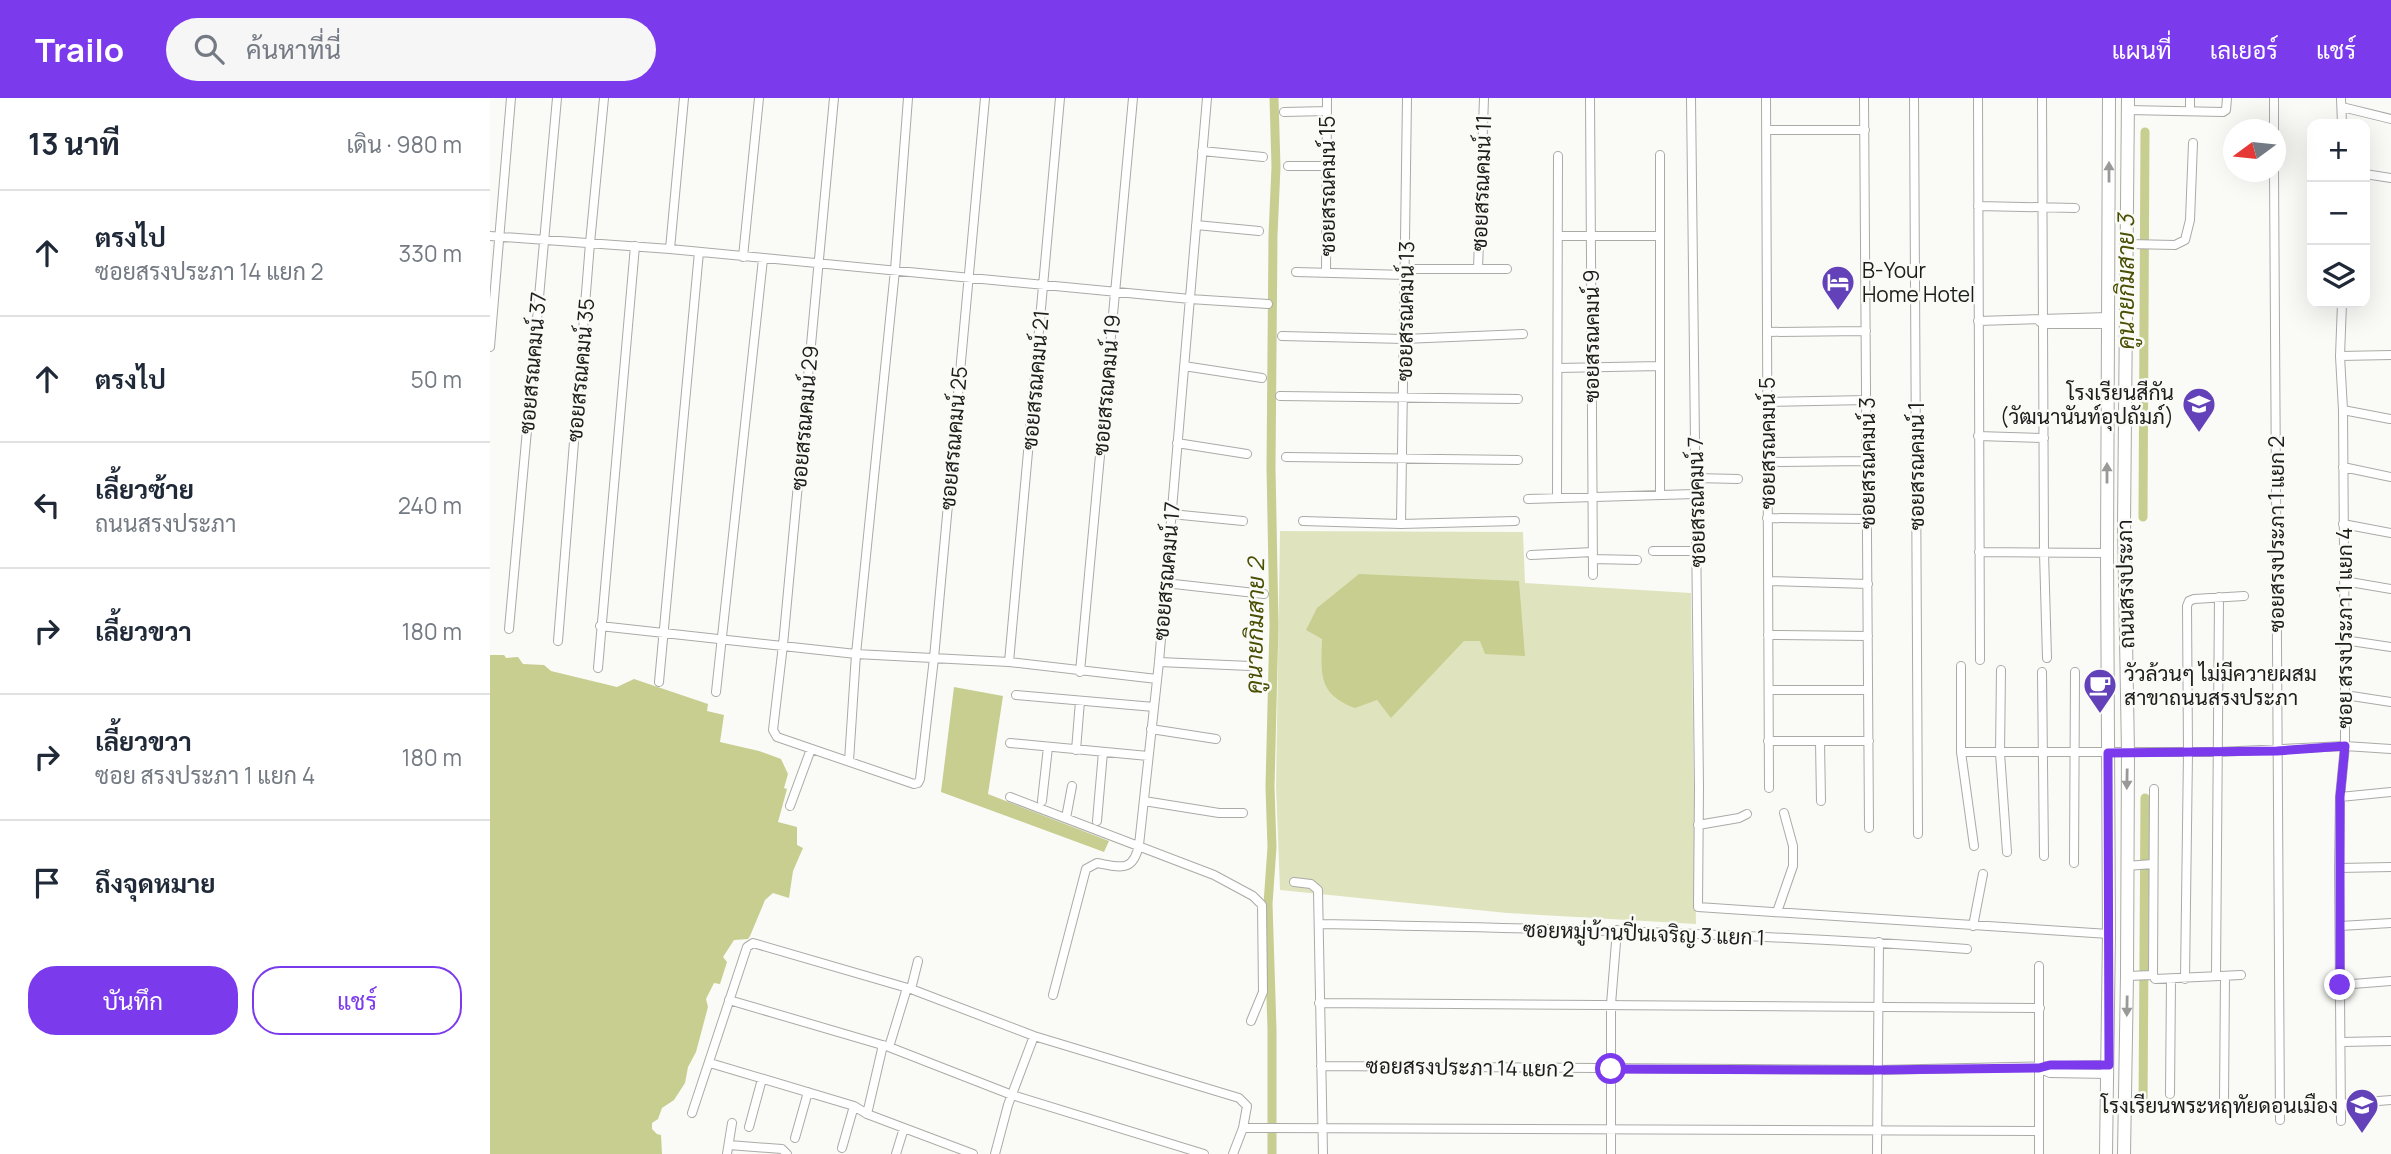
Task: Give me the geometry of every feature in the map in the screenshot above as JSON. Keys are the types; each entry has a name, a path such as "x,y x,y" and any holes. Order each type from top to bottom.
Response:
{"main road":[{"name":"ถนนสรงประภา","path":"2106,1154 2109,1070 2109,98"},
{"name":"ถนนสรงประภา","path":"2124,1154 2132,976 2124,524 2132,249 2128,104"},
{"path":"2109,257 2132,249"}],"street":[{"path":"490,347 494,236 512,98"},
{"name":"ซอยสรณคมน์ 37","path":"509,629 557,98"},
{"name":"ซอยสรณคมน์ 35","path":"558,641 604,98"},
{"path":"670,249 684,98"},
{"path":"743,257 759,98"},
{"name":"ซอยสรณคมน์ 29","path":"811,749 777,737 773,730 834,98"},
{"path":"790,806 811,749 849,761 856,654 895,270 908,98"},
{"name":"ซอยสรณคมน์ 25","path":"849,761 914,783 918,783 920,779 934,658 985,98"},
{"name":"ซอยสรณคมน์ 21","path":"1009,662 1060,98"},
{"name":"ซอยสรณคมน์ 19","path":"1080,671 1133,98"},
{"name":"ซอยสรณคมน์ 17","path":"1139,845 1157,679 1207,98"},
{"name":"ซอยสรณคมน์ 15","path":"1326,273 1329,166 1327,98"},
{"name":"ซอยสรณคมน์ 13","path":"1401,524 1408,98"},
{"name":"ซอยสรณคมน์ 11","path":"1478,269 1485,98"},
{"name":"ซอยสรณคมน์ 9","path":"1590,98 1593,575"},
{"name":"ซอยสรณคมน์ 7","path":"1691,98 1698,906 1777,912"},
{"name":"ซอยสรณคมน์ 5","path":"1766,98 1769,788"},
{"name":"ซอยสรณคมน์ 3","path":"1864,98 1869,828"},
{"name":"ซอยสรณคมน์ 1","path":"1914,98 1919,834"},
{"path":"1978,98 1980,660"},
{"path":"2042,98 2047,658"},
{"path":"2190,98 2190,111"},
{"path":"2128,104 2223,112 2226,110 2227,98"},
{"path":"2274,98 2274,119"},
{"path":"2342,102 2391,119"},
{"path":"1284,112 1328,111"},
{"path":"1766,130 1865,130"},
{"path":"2132,249 2175,245 2185,240 2190,220 2193,143"},
{"path":"1202,151 1263,157"},
{"path":"1660,155 1660,495"},
{"path":"1558,156 1558,498"},
{"path":"1288,166 1329,166"},
{"path":"2370,175 2391,178"},
{"name":"ซอยสรงประภา 1 แยก 2","path":"2274,182 2280,1120"},
{"path":"1978,206 2075,208"},
{"path":"1196,225 1259,231"},
{"path":"494,236 670,249 967,279 1268,304"},
{"path":"1558,236 1660,236"},
{"path":"598,668 635,246"},
{"path":"659,682 699,252"},
{"path":"716,692 763,259"},
{"path":"1296,272 1507,269"},
{"name":"ซอย สรงประภา 1 แยก 4","path":"2341,1121 2339,868 2340,797 2345,746 2343,410 2340,356 2342,308"},
{"path":"1978,321 2108,321"},
{"path":"1768,332 1866,331"},
{"path":"1282,336 1404,339 1523,334"},
{"path":"2340,356 2391,355"},
{"path":"1184,366 1262,378"},
{"path":"1558,368 1660,366"},
{"path":"1280,396 1518,399"},
{"path":"1767,402 1867,400"},
{"path":"2343,410 2390,419"},
{"path":"1979,436 2044,438"},
{"path":"1177,443 1247,453"},
{"path":"1286,457 1518,460"},
{"path":"1767,462 1867,461"},
{"path":"2343,467 2391,477"},
{"path":"1695,478 1738,479"},
{"path":"1528,499 1695,494"},
{"path":"1171,514 1243,521"},
{"path":"1768,518 1867,519"},
{"path":"1303,521 1401,524 1515,521"},
{"path":"2343,524 2391,533"},
{"path":"1653,551 1696,551"},
{"path":"1979,552 2107,553"},
{"path":"1531,555 1637,560"},
{"path":"1768,581 1868,584"},
{"path":"2344,581 2391,589"},
{"path":"1165,583 1264,594"},
{"path":"2186,979 2187,603 2194,599 2244,596"},
{"path":"2219,597 2218,752 2224,1101"},
{"path":"600,626 856,654 1009,662 1157,679"},
{"path":"1768,635 1868,636"},
{"path":"2344,640 2391,647"},
{"path":"1158,662 1250,666"},
{"path":"1961,666 1961,752 1975,846"},
{"path":"2001,670 2000,753 2007,852"},
{"path":"2042,672 2044,856"},
{"path":"2074,863 2075,673"},
{"path":"1769,691 1868,690"},
{"path":"1016,695 1154,707"},
{"path":"2345,695 2391,702"},
{"path":"1076,750 1080,701"},
{"path":"1151,729 1216,739"},
{"path":"1768,741 1869,741"},
{"path":"1820,741 1821,801"},
{"path":"1010,743 1149,756"},
{"path":"1961,752 2218,752 2345,746 2391,749"},
{"path":"1042,801 1048,747"},
{"path":"1097,821 1103,752"},
{"path":"1066,818 1072,786"},
{"path":"2149,975 2154,789"},
{"path":"2340,797 2391,792"},
{"path":"1010,797 1214,874 1253,896 1262,905 1262,992 1251,1021"},
{"path":"1144,801 1219,813 1243,813"},
{"path":"1784,813 1793,846 1793,866 1777,912 2109,934"},
{"path":"1698,825 1739,818 1747,814"},
{"path":"1054,995 1086,869 1097,863 1117,867 1129,866 1136,860 1139,845"},
{"path":"2132,866 2151,865"},
{"path":"2339,868 2391,867"},
{"path":"1973,926 1983,874"},
{"path":"1294,882 1311,884 1318,890 1323,1154"},
{"path":"2340,926 2391,923"},
{"name":"ซอยหมู่บ้านปิ่นเจริญ 3 แยก 1","path":"1320,924 1617,930 1879,942 1966,949"},
{"path":"1611,1154 1611,1004 1617,930"},
{"path":"1877,1154 1879,942"},
{"path":"692,1112 747,947 752,943 909,989 1034,1036 1239,1098 1247,1106 1243,1128 1233,1154"},
{"path":"867,1114 886,1046 918,961"},
{"path":"2039,966 2039,1154"},
{"path":"2132,976 2149,975 2155,979 2171,980 2241,975"},
{"path":"2170,1094 2171,980"},
{"path":"2340,985 2391,981"},
{"path":"729,1000 886,1046 1012,1095 1204,1154"},
{"path":"1319,1003 2040,1008"},
{"path":"995,1154 1012,1095 1034,1036"},
{"path":"2341,1042 2391,1041"},
{"path":"710,1063 854,1106 867,1114 973,1154"},
{"name":"ซอยสรงประภา 14 แยก 2","path":"1321,1066 1878,1070 2039,1068 2050,1073 2109,1070"},
{"path":"748,1126 762,1079"},
{"path":"795,1138 808,1092"},
{"path":"2341,1104 2391,1100"},
{"path":"842,1148 854,1106"},
{"path":"732,1123 728,1149 782,1149 787,1154"},
{"path":"896,1154 904,1128"},
{"path":"1243,1128 2039,1131"}],"shaded area":[{"path":"1280,531 1523,532 1525,583 1691,593 1696,924 1507,913 1280,890 1276,787"},
{"path":"1359,574 1519,581 1525,656 1485,654 1480,641 1464,641 1391,718 1377,700 1355,708 1328,690 1322,673 1322,639 1306,630 1317,608"},
{"path":"490,655 518,657 523,664 544,665 551,671 617,687 634,679 708,704 707,711 724,715 720,742 781,759 788,774 778,822 797,827 797,845 803,848 793,871 789,898 773,893 765,900 748,939 734,940 723,957 727,962 720,984 714,983 706,999 708,1007 685,1083 674,1100 662,1108 658,1119 652,1123 652,1129 661,1135 662,1154 490,1154"},
{"path":"954,687 1003,696 988,794 1109,841 1104,852 941,792"}],"waterway":[{"name":"คูนายกิมสาย 2","path":"1272,1154 1268,904 1272,847 1270,787 1274,625 1271,467 1276,167 1274,98"},
{"name":"คูนายกิมสาย 3","path":"2143,517 2145,132"},
{"name":"คูนายกิมสาย 3","path":"2143,1108 2145,798"}],"place":[{"name":"B-Your Home Hotel","path":"1838,312"},
{"name":"โรงเรียนสีกัน (วัฒนานันท์อุปถัมภ์)","path":"2199,434"},
{"name":"วัวล้วนๆ ไม่มีควายผสม สาขาถนนสรงประภา","path":"2100,715"},
{"name":"โรงเรียนพระหฤทัยดอนเมือง","path":"2362,1135"}],"route":[{"path":"1611,1069 1878,1070 2109,1065 2108,753 2277,751 2345,746 2340,797 2340,985"}]}
